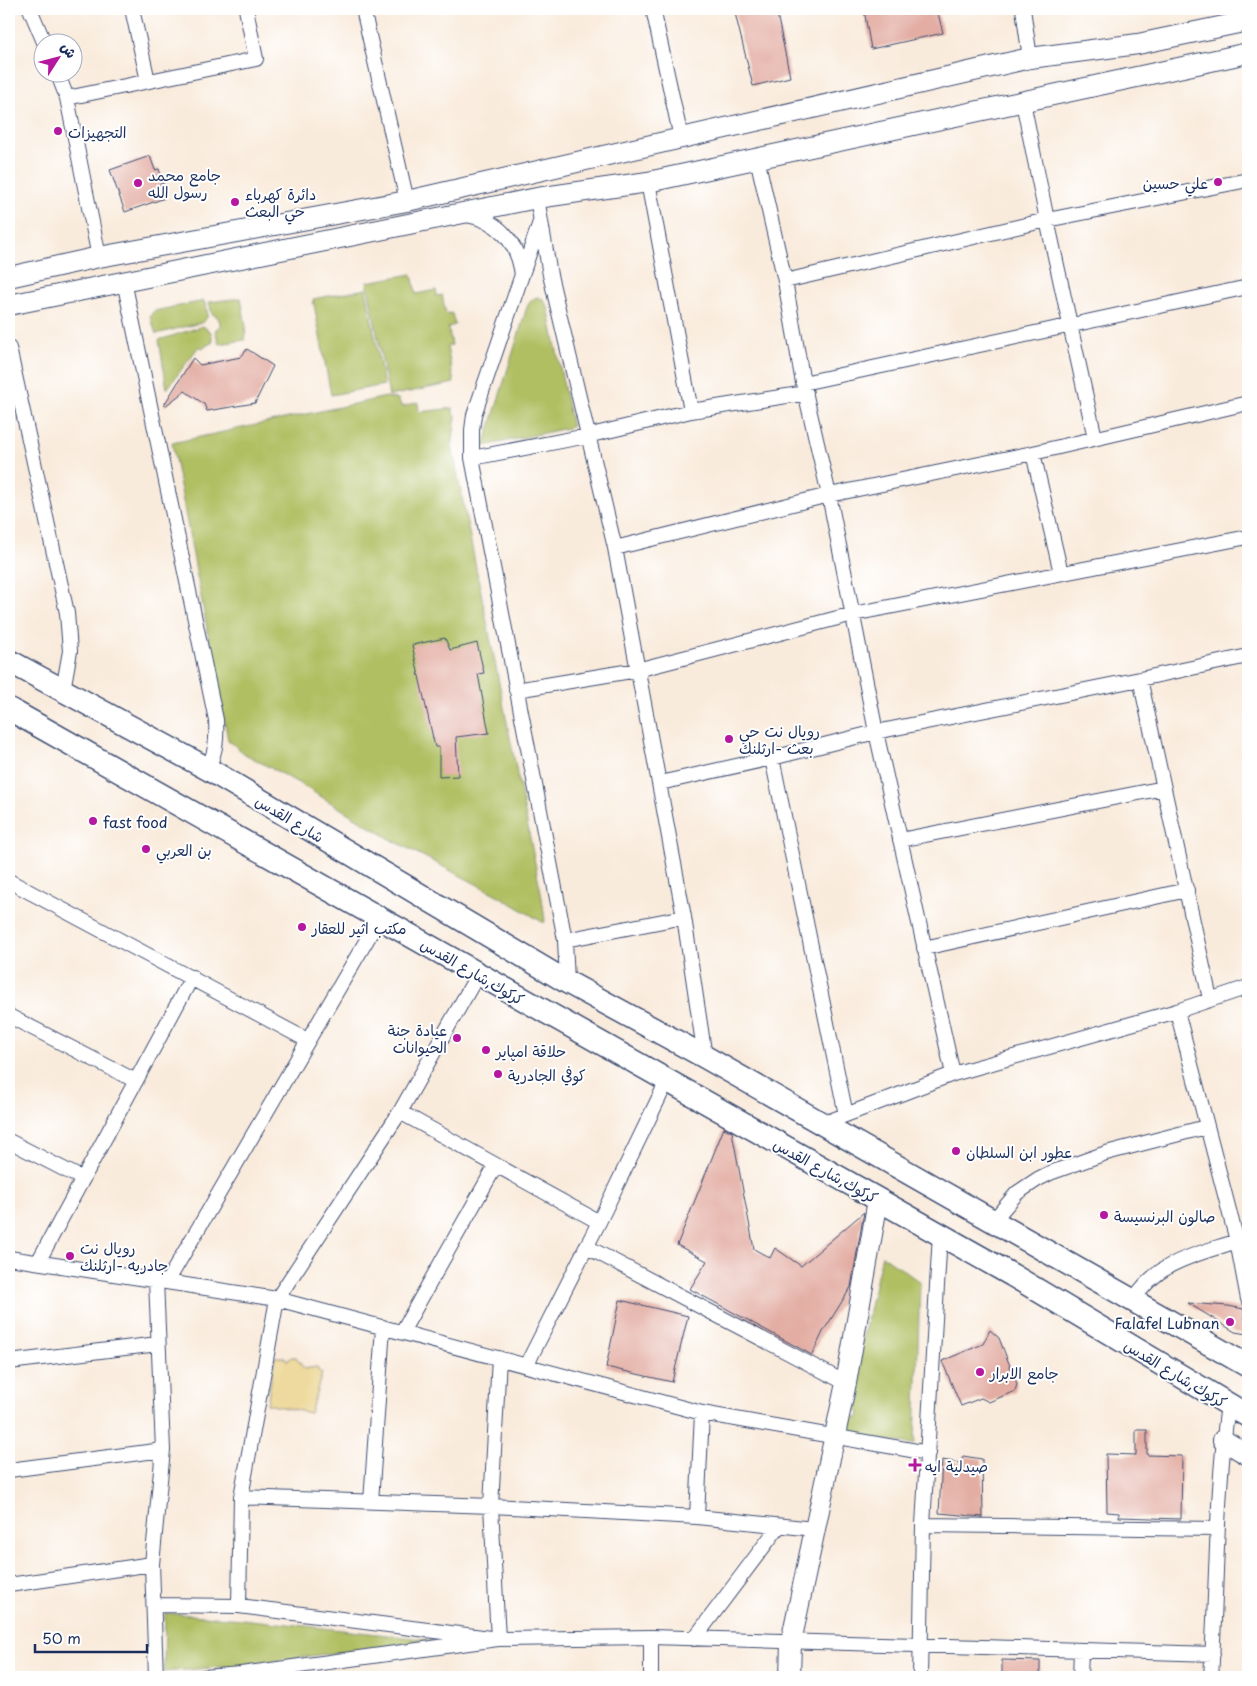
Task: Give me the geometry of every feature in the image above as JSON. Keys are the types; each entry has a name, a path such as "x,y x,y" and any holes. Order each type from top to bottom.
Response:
{"main road":[{"name":"شارع القدس","path":"9,661 208,769 567,982"},
{"path":"11,714 379,919"},
{"name":"كركوك,شارع القدس","path":"379,919 1012,1275 1248,1416"},
{"path":"567,982 705,1057 1248,1366"},
{"path":"1012,1275 1029,1242"}],"street":[{"path":"30,9 40,32"},
{"path":"132,9 148,81"},
{"path":"67,98 256,60 247,9"},
{"path":"362,9 407,201"},
{"path":"653,9 681,138"},
{"path":"1023,9 1030,58"},
{"path":"9,277 99,257 407,201 1030,58 1138,44 1248,21"},
{"path":"9,305 537,198 648,182 1248,53"},
{"path":"60,82 67,98 99,257"},
{"path":"1023,102 1095,438"},
{"path":"757,158 785,282 804,388 853,614 876,732 954,1074"},
{"path":"785,282 1047,220 1248,180"},
{"path":"648,182 691,412"},
{"path":"537,198 550,275 615,548 684,917 705,1057"},
{"path":"454,214 476,217 496,226 507,236 515,248 524,272"},
{"path":"324,216 329,239"},
{"path":"541,219 474,414 472,458 565,940 567,982"},
{"path":"524,272 530,265 540,264 545,266 550,275"},
{"path":"124,281 216,720 217,737 215,751 208,769"},
{"path":"472,458 587,436 804,388 1070,324 1248,287"},
{"path":"9,348 67,613 70,651 63,690"},
{"path":"615,548 828,495 1033,453 1248,403"},
{"path":"1033,453 1061,573"},
{"path":"516,690 637,670 853,614 1248,536"},
{"path":"660,783 876,732 1248,656"},
{"path":"1140,679 1210,999"},
{"path":"772,758 846,1115"},
{"path":"900,840 1164,788"},
{"path":"9,882 308,1040"},
{"path":"924,948 1187,890"},
{"path":"565,940 684,917"},
{"path":"156,1677 152,1564 163,1450 158,1344 161,1281 308,1040 379,919"},
{"path":"239,1606 241,1497 277,1299 400,1112 478,974"},
{"path":"38,1262 192,978"},
{"path":"822,1124 954,1074 1177,1011 1248,987"},
{"path":"1177,1011 1237,1241 1248,1299"},
{"path":"9,1016 136,1082"},
{"path":"526,1366 587,1247 668,1081"},
{"path":"400,1112 599,1222"},
{"path":"993,1221 1017,1193 1038,1179 1106,1153 1206,1127"},
{"path":"9,1141 83,1179"},
{"path":"402,1332 496,1165"},
{"path":"790,1677 791,1642 814,1529 836,1436 878,1200"},
{"path":"920,1677 923,1525 940,1234"},
{"path":"1133,1300 1145,1284 1164,1268 1178,1261 1237,1241"},
{"path":"587,1247 846,1383"},
{"path":"9,1258 277,1299 702,1413 928,1453"},
{"path":"371,1502 382,1327"},
{"path":"9,1362 158,1344"},
{"path":"498,1639 491,1506 499,1358"},
{"path":"1211,1677 1217,1529 1223,1440 1228,1404"},
{"path":"697,1517 702,1413"},
{"path":"1223,1440 1248,1455"},
{"path":"9,1470 163,1450"},
{"path":"241,1497 491,1506 697,1517 814,1529"},
{"path":"923,1525 1217,1529"},
{"path":"694,1639 779,1526"},
{"path":"9,1585 152,1564"},
{"path":"154,1605 239,1606 498,1639"},
{"path":"204,1677 241,1676 498,1639 651,1637 1212,1654"},
{"path":"651,1637 651,1677"},
{"path":"1080,1677 1081,1651"}],"green space":[{"path":"412,274 416,294 436,290 437,296 442,295 446,314 452,313 455,325 448,327 452,345 447,347 454,383 389,396 367,282"},
{"path":"366,289 384,385 331,395 313,299"},
{"path":"537,297 543,299 548,307 572,427 484,446 527,307 531,300"},
{"path":"241,298 246,327 245,340 219,344 215,330 220,326 220,322 212,314 209,302"},
{"path":"204,301 208,315 204,322 156,334 150,316 154,311"},
{"path":"203,326 211,332 213,342 202,348 199,346 167,389 159,340"},
{"path":"386,397 398,399 402,407 418,402 419,412 453,408 453,413 456,416 452,447 542,898 544,923 499,896 392,840 302,785 245,754 228,740 172,443"},
{"path":"882,1255 920,1282 915,1443 913,1444 848,1436 848,1422 854,1417 859,1418 860,1412 855,1410 855,1406 851,1403 849,1397"},
{"path":"165,1613 242,1619 432,1640 243,1665 164,1672"}],"sand":[{"path":"275,1357 285,1357 288,1360 296,1357 304,1369 317,1367 319,1372 322,1373 310,1413 267,1404"}],"building":[{"path":"734,9 776,9 790,77 753,86"},
{"path":"937,9 943,33 871,49 864,10"},
{"name":"جامع محمد رسول الله","path":"150,156 155,170 159,169 164,183 160,184 165,198 125,212 110,170"},
{"path":"247,349 273,366 255,403 207,411 204,404 185,391 164,405 193,358 200,365 241,357"},
{"path":"445,638 450,650 477,643 484,673 478,674 489,733 456,737 458,776 439,777 439,747 435,747 412,645"},
{"path":"724,1128 732,1132 754,1249 770,1258 775,1248 801,1266 864,1212 851,1287 823,1332 812,1355 690,1289 707,1261 677,1245"},
{"path":"620,1300 688,1316 672,1382 606,1367"},
{"path":"1188,1303 1244,1309 1247,1334 1235,1332"},
{"name":"جامع الابرار","path":"990,1330 999,1338 1017,1384 1015,1391 989,1402 981,1398 961,1406 942,1361 983,1344"},
{"path":"1136,1430 1147,1430 1147,1455 1182,1456 1181,1519 1119,1517 1119,1513 1107,1512 1106,1454 1136,1455"},
{"path":"963,1456 982,1459 983,1517 939,1513 942,1460 961,1463"},
{"path":"1002,1660 1040,1661 1040,1677 1002,1677"}],"place":[{"name":"التجهيزات","path":"58,131"},
{"name":"علي حسين","path":"1218,182"},
{"name":"جامع محمد رسول الله","path":"138,183"},
{"name":"دائرة كهرباء حي البعث","path":"235,202"},
{"name":"رويال نت حي بعث -ارثلنك","path":"729,739"},
{"name":"fast food","path":"93,821"},
{"name":"بن العربي","path":"146,849"},
{"name":"مكتب اثير للعقار","path":"302,927"},
{"name":"عيادة جنة الحيوانات","path":"457,1038"},
{"name":"حلاقة امپاير","path":"486,1050"},
{"name":"كوفي الجادرية","path":"498,1074"},
{"name":"عطور ابن السلطان","path":"956,1151"},
{"name":"صالون البرنسيسة","path":"1104,1215"},
{"name":"رويال نت جادريه -ارثلنك","path":"70,1256"},
{"name":"Falafel Lubnan","path":"1230,1322"},
{"name":"جامع الابرار","path":"980,1372"},
{"name":"صیدلیة ایە","path":"915,1465"}]}
